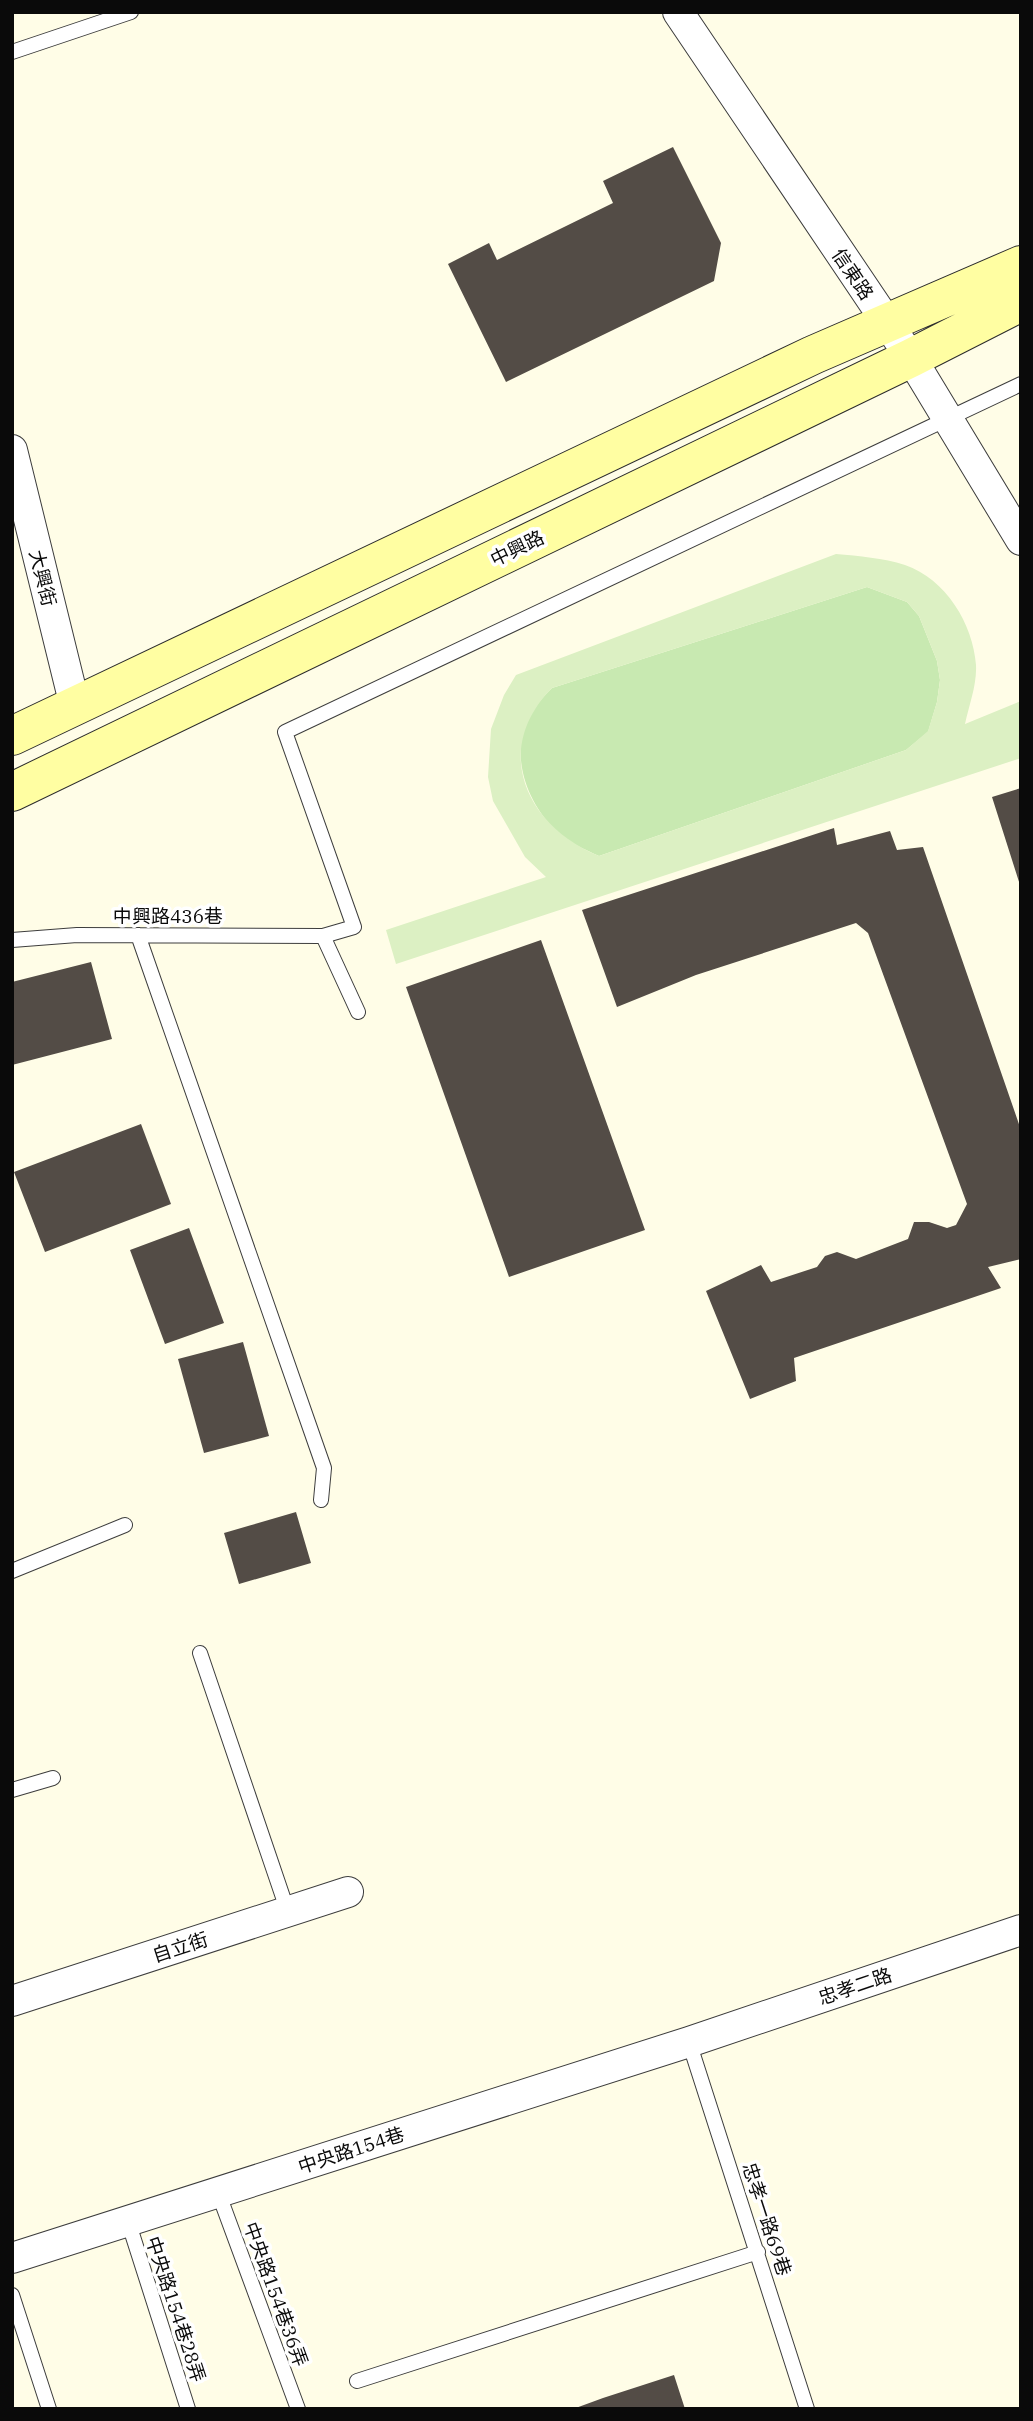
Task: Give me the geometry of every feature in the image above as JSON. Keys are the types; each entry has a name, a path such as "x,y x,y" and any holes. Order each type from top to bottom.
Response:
{"street":[{"name":"信東路","path":"678,12 911,358 1021,540"},
{"path":"12,736 813,355 1021,265"},
{"name":"中興路","path":"12,792 911,358 1021,302"},
{"name":"大興街","path":"12,450 75,706"},
{"name":"自立街","path":"12,2001 348,1892"},
{"name":"忠孝二路","path":"689,2042 1021,1930"},
{"name":"中央路154巷","path":"12,2258 689,2042"}],"lane":[{"path":"12,52 131,12"},
{"path":"358,1012 323,936 354,927 285,732 1021,384"},
{"name":"中興路436巷","path":"12,940 77,935 323,936"},
{"path":"138,935 324,1468 321,1500"},
{"path":"12,1571 125,1525"},
{"path":"200,1653 288,1912"},
{"path":"12,1790 53,1778"},
{"name":"忠孝一路69巷","path":"689,2042 807,2409"},
{"name":"中央路154巷36弄","path":"218,2192 298,2409"},
{"name":"中央路154巷28弄","path":"128,2221 188,2409"},
{"path":"357,2381 758,2252"},
{"path":"12,2295 49,2409"}],"green space":[{"path":"836,554 880,559 920,572 945,592 955,605 969,634 976,665 965,724 1021,701 1021,758 396,964 386,930 546,877 525,857 493,801 488,777 491,729 504,695 516,675","holes":["867,587 907,602 919,616 937,661 940,680 937,702 928,731 906,750 599,856 574,843 552,826 536,806 525,784 521,760 523,736 534,712 552,688"]},
{"path":"867,587 907,602 919,616 937,661 940,680 928,732 906,750 599,856 562,836 538,809 525,782 522,737 531,713 552,688"}],"building":[{"path":"673,147 721,243 714,281 506,382 448,264 489,243 497,260 613,203 603,181"},
{"path":"1021,788 1021,885 1020,885 992,797"},
{"path":"834,828 837,845 890,831 897,850 923,847 1021,1130 1021,1259 988,1267 1001,1288 794,1358 796,1381 750,1399 706,1291 761,1265 771,1282 817,1267 825,1256 837,1252 856,1259 908,1239 914,1222 929,1222 947,1228 956,1225 967,1204 868,933 856,923 696,975 617,1007 582,910"},
{"path":"541,940 645,1230 509,1277 406,987"},
{"path":"91,962 112,1039 12,1065 12,982"},
{"path":"141,1124 171,1204 45,1252 14,1172"},
{"path":"189,1228 224,1323 165,1344 130,1250"},
{"path":"243,1342 269,1436 204,1453 178,1359"},
{"path":"296,1512 311,1563 239,1584 224,1533"},
{"path":"674,2375 685,2409 573,2409 603,2398"}]}
